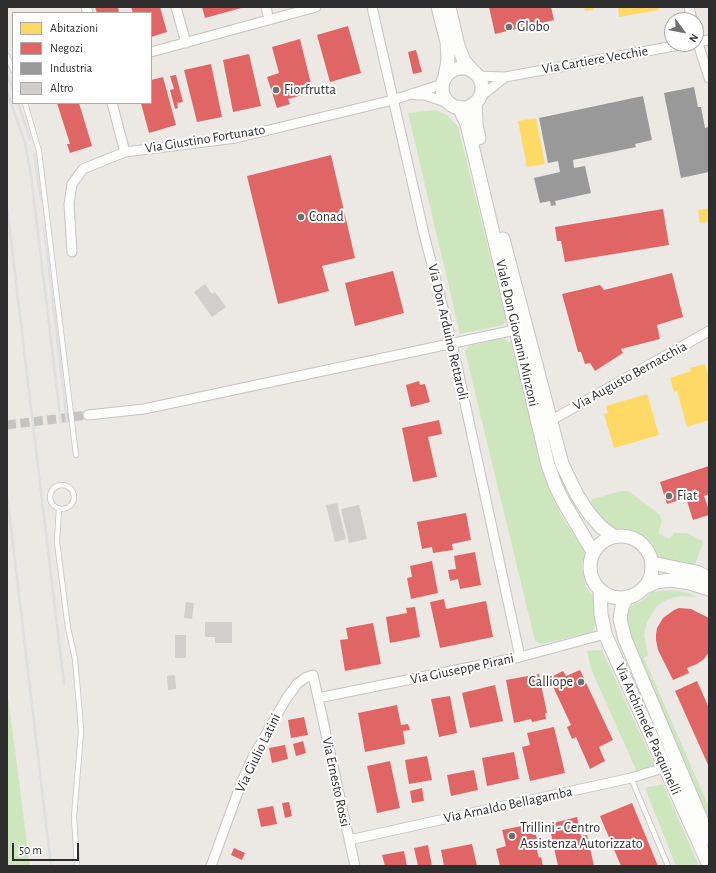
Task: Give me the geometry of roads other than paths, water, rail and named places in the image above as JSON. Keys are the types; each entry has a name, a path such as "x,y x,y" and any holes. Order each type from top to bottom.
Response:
{"main road":[{"name":"Viale Don Giovanni Minzoni","path":"438,7 447,42 448,60 444,81 444,95 455,106 467,124 548,465 563,501 593,552"},
{"path":"449,7 458,46 464,61 476,73"},
{"path":"444,81 449,73 455,69 467,68 476,73"},
{"name":"Viale Don Giovanni Minzoni","path":"476,73 482,86 477,100 476,124 506,249 562,464 577,495 588,512 601,527 613,536"},
{"path":"455,106 464,107 477,100"},
{"path":"645,587 651,575 652,563 649,552 643,544 634,538 624,535 613,536 601,542 593,552 590,562 590,572 600,591 613,597 627,597 637,594 645,587 656,582 671,580 690,583 709,589"},
{"path":"652,563 696,572 709,578"},
{"name":"Via Archimede Pasquinelli","path":"600,591 601,614 605,634 709,864"},
{"name":"Via Archimede Pasquinelli","path":"627,597 622,607 620,619 625,639 709,838"}],"street":[{"path":"176,7 186,42"},
{"path":"266,7 269,20"},
{"path":"152,52 316,7"},
{"name":"Via Don Arduino Rettaroli","path":"372,7 424,234 452,343 520,657"},
{"name":"Via Cartiere Vecchie","path":"476,73 505,77 664,48"},
{"path":"700,52 709,78"},
{"name":"Via Cartiere Vecchie","path":"477,100 505,77"},
{"name":"Via Giustino Fortunato","path":"72,252 69,204 72,184 83,169 125,152 236,138 393,100 413,94 444,81"},
{"name":"Via Giustino Fortunato","path":"413,94 425,95 455,106"},
{"path":"112,104 125,152"},
{"path":"88,415 144,409 515,330"},
{"name":"Via Augusto Bernacchia","path":"550,421 709,331"},
{"name":"Via Giuseppe Pirani","path":"318,698 520,657 605,634"},
{"name":"Via Giulio Latini","path":"211,866 245,775 260,744 286,699 297,684 305,678 313,675 318,698"},
{"name":"Via Ernesto Rossi","path":"318,698 355,866"},
{"name":"Via Arnaldo Bellagamba","path":"349,840 631,778 666,767"}],"lane":[{"path":"7,56 12,68"},
{"path":"25,104 39,151 76,455"},
{"path":"65,485 72,490 74,494 73,502 68,508 59,508 53,504 50,496 57,486 65,485"},
{"path":"59,508 57,542 68,628 75,659 81,732 74,817 76,866"},
{"path":"631,778 668,866"}],"tunnel":[{"path":"7,425 88,415"}],"railway":[{"path":"7,74 12,87"},
{"path":"7,92 25,143 31,175 61,423"},
{"path":"18,104 30,139"},
{"path":"34,154 41,200"},
{"path":"7,207 64,684"},
{"path":"44,226 67,422"},
{"path":"7,494 51,866"}],"place":[{"name":"Globo","path":"509,27"},
{"name":"Fiorfrutta","path":"276,90"},
{"name":"Conad","path":"301,217"},
{"name":"Fiat","path":"669,496"},
{"name":"Calliope","path":"581,682"},
{"name":"Trillini - Centro Assistenza Autorizzato","path":"512,836"}]}
